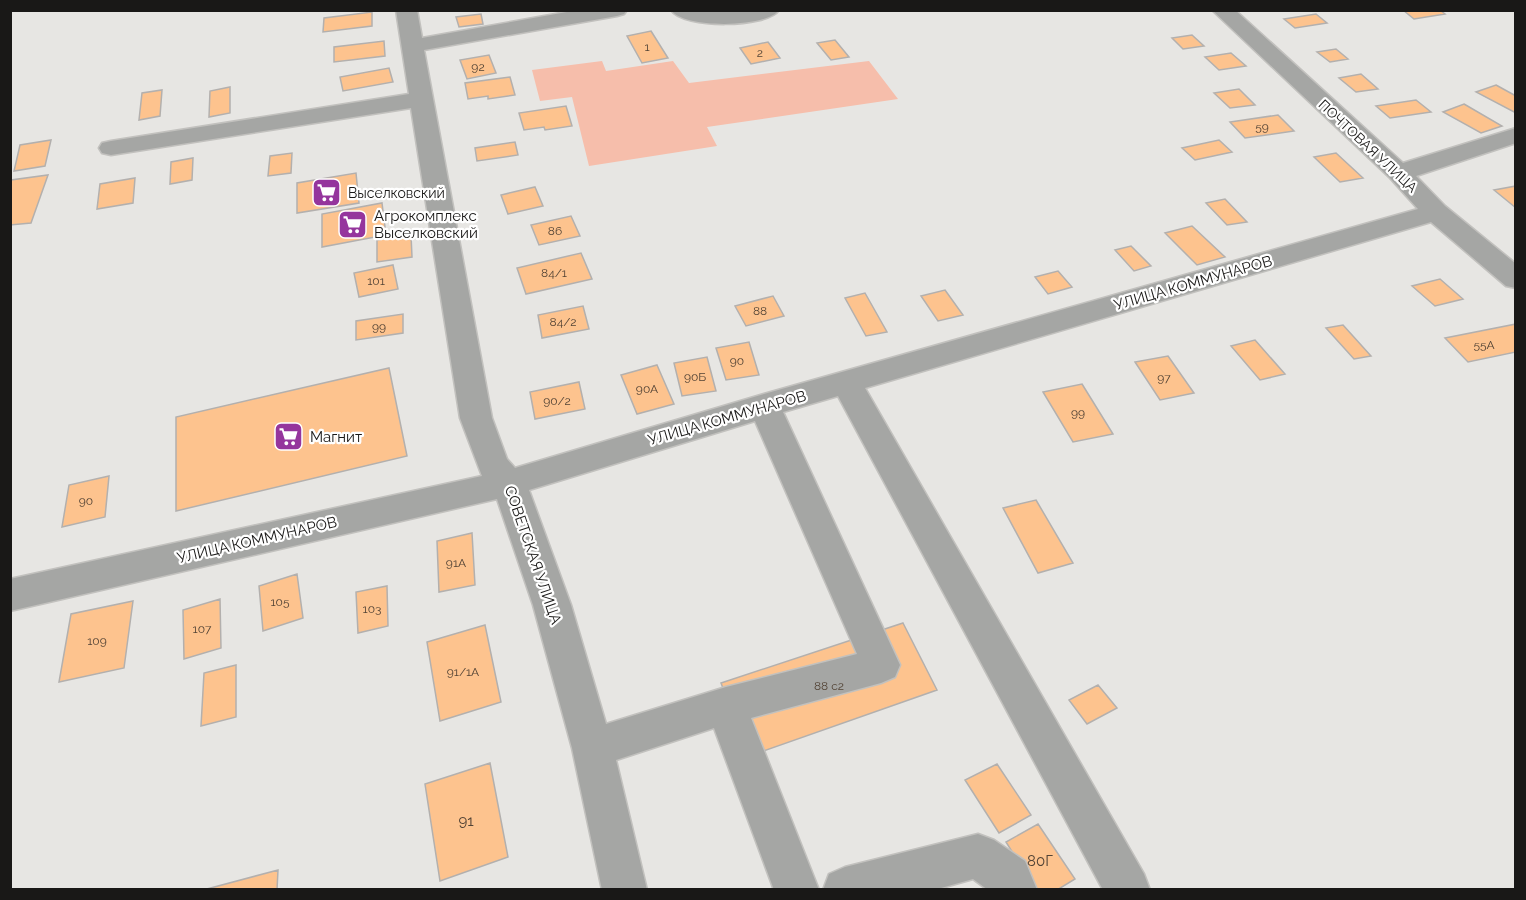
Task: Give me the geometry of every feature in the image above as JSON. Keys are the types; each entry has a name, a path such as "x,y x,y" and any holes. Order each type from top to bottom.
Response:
{"street":[{"name":"СОВЕТСКАЯ УЛИЦА","path":"406,10 476,418 493,466 509,483 552,605 593,748 625,890"},
{"path":"411,46 617,10"},
{"path":"681,10 691,15 746,17 769,10"},
{"name":"ПОЧТОВАЯ УЛИЦА","path":"1222,10 1399,173 1436,212 1515,279"},
{"path":"111,148 421,99"},
{"path":"1399,173 1515,135"},
{"name":"УЛИЦА КОММУНАРОВ","path":"10,596 509,483 764,406 847,384 1436,212"},
{"path":"847,384 1128,890"},
{"path":"593,748 726,706 881,665 764,406"},
{"path":"726,706 797,890"},
{"path":"845,890 978,856 1009,876 1016,890"}],"shaded area":[{"path":"602,61 606,71 673,61 689,83 869,61 898,99 707,127 717,146 589,166 572,97 540,101 532,70"}],"building":[{"path":"1403,10 1440,10 1445,14 1414,19"},
{"path":"372,12 372,26 323,32 324,18"},
{"path":"481,14 483,24 459,27 456,17"},
{"path":"1316,14 1327,23 1295,28 1284,19"},
{"path":"651,31 668,58 642,63 627,36"},
{"path":"1192,35 1204,46 1183,49 1172,38"},
{"path":"835,40 849,57 831,60 817,43"},
{"path":"384,41 385,56 334,62 334,47"},
{"path":"768,42 780,58 751,64 740,48"},
{"path":"1336,49 1348,59 1330,62 1317,52"},
{"path":"1231,53 1246,66 1219,70 1205,57"},
{"path":"489,55 496,73 467,79 460,60"},
{"path":"389,68 393,82 343,91 340,77"},
{"path":"1361,74 1378,89 1356,92 1339,78"},
{"path":"510,77 515,95 468,99 465,83"},
{"path":"1496,85 1516,96 1516,113 1476,92"},
{"path":"230,87 230,113 209,117 210,91"},
{"path":"1239,89 1255,105 1230,108 1214,93"},
{"path":"162,90 160,116 139,120 142,93"},
{"path":"1416,100 1431,112 1390,118 1376,106"},
{"path":"1464,104 1502,126 1481,133 1443,112"},
{"path":"566,106 572,126 524,130 519,113"},
{"path":"1278,115 1294,131 1245,138 1230,122"},
{"path":"51,140 45,166 14,171 20,145"},
{"path":"1219,140 1232,152 1195,160 1182,148"},
{"path":"515,142 518,155 477,161 475,148"},
{"path":"292,153 291,173 268,176 270,156"},
{"path":"1336,153 1363,178 1340,182 1314,157"},
{"path":"193,158 192,180 170,184 171,162"},
{"name":"Выселковский","path":"356,173 359,203 297,213 297,183"},
{"path":"48,175 31,223 10,225 11,180"},
{"path":"135,178 133,203 97,209 100,184"},
{"path":"1516,186 1516,208 1494,190"},
{"path":"535,187 543,206 508,214 501,195"},
{"path":"1225,199 1247,222 1227,225 1206,203"},
{"name":"Агрокомплекс Выселковский","path":"382,203 386,235 322,247 322,214"},
{"path":"571,216 580,236 539,245 531,225"},
{"path":"1192,226 1225,257 1197,265 1165,233"},
{"path":"411,235 412,257 377,262 377,240"},
{"path":"1131,246 1151,266 1134,271 1115,250"},
{"path":"581,253 592,279 526,294 517,268"},
{"path":"393,265 398,289 359,297 354,273"},
{"path":"1058,271 1072,287 1048,294 1035,277"},
{"path":"1440,279 1463,299 1435,306 1412,286"},
{"path":"945,290 963,315 938,321 921,296"},
{"path":"865,293 887,332 866,336 845,298"},
{"path":"773,296 784,316 746,326 735,306"},
{"path":"583,306 589,329 542,338 538,315"},
{"path":"403,314 403,333 356,340 356,321"},
{"path":"1516,324 1516,352 1468,362 1445,338"},
{"path":"1343,325 1371,356 1354,359 1326,328"},
{"path":"1255,340 1285,374 1260,380 1231,346"},
{"path":"749,342 759,375 726,380 716,348"},
{"path":"1168,356 1194,393 1160,400 1135,362"},
{"path":"707,357 716,391 682,396 674,363"},
{"path":"657,365 674,404 637,414 621,375"},
{"name":"Магнит","path":"389,368 407,456 176,511 176,417"},
{"path":"579,382 585,409 535,419 530,392"},
{"path":"1082,384 1113,434 1073,442 1043,392"},
{"path":"109,476 105,517 62,527 69,485"},
{"path":"1036,500 1073,563 1038,573 1003,508"},
{"path":"472,533 475,585 439,592 437,541"},
{"path":"297,574 303,618 263,631 259,586"},
{"path":"387,586 388,626 358,633 356,592"},
{"path":"220,599 221,648 184,659 183,610"},
{"path":"133,601 124,668 59,682 71,614"},
{"path":"903,623 937,690 749,756 721,683"},
{"path":"485,625 501,702 440,721 427,642"},
{"path":"236,665 236,717 201,726 204,673"},
{"path":"1098,685 1117,708 1087,724 1069,700"},
{"path":"490,763 508,857 440,881 425,784"},
{"path":"997,764 1031,815 999,833 965,780"},
{"path":"1038,824 1075,879 1057,890 1036,890 1006,842"},
{"path":"278,870 277,890 203,890"}],"place":[{"name":"Выселковский","path":"327,193"},
{"name":"Агрокомплекс Выселковский","path":"353,225"},
{"name":"Магнит","path":"289,437"}]}
